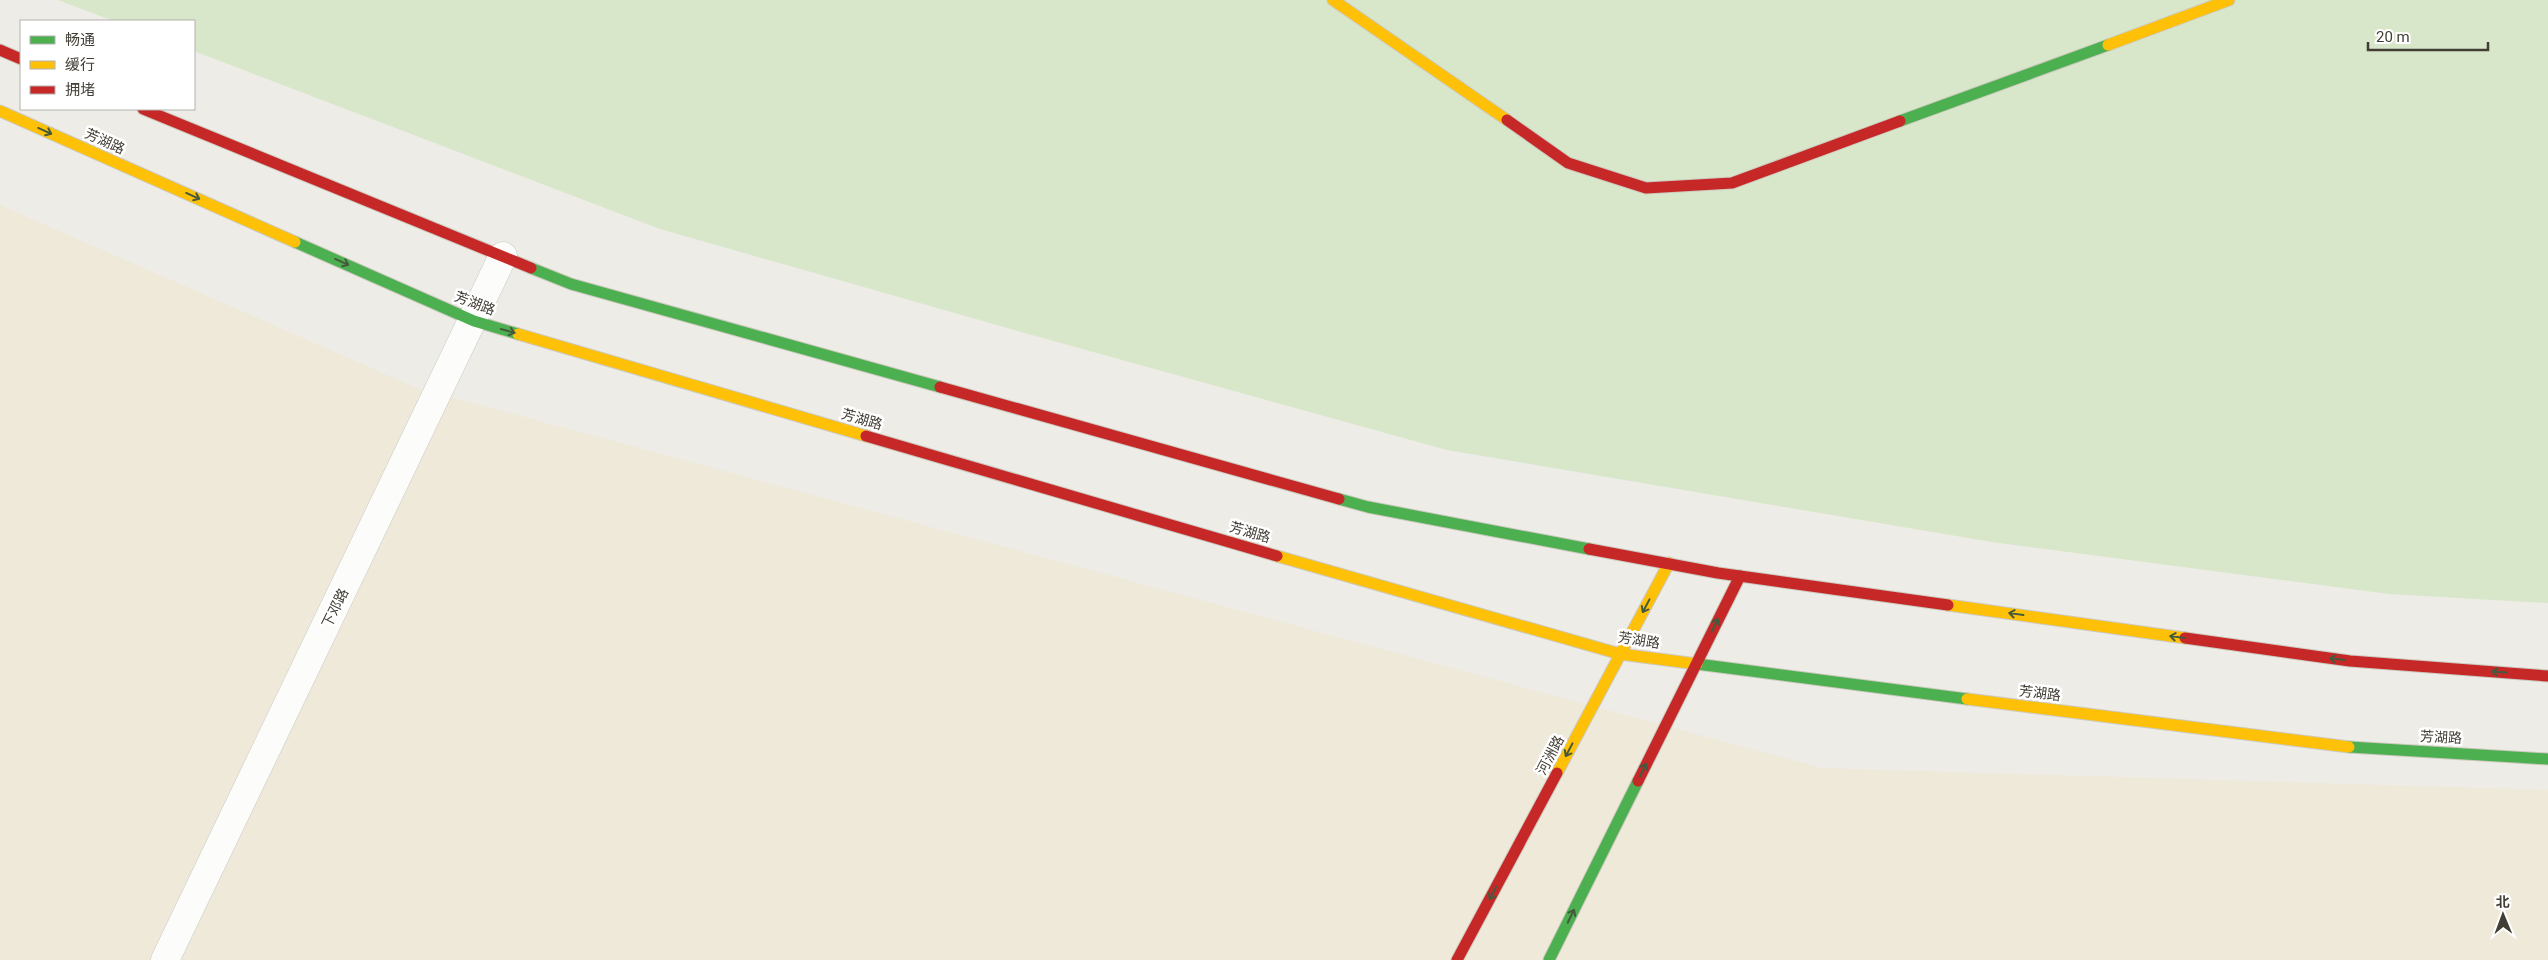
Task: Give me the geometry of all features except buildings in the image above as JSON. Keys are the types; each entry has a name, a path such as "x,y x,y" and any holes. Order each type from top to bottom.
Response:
{"street":[{"path":"1333,0 1568,162 1646,188 1732,183 2229,0"},
{"path":"0,50 20,59"},
{"path":"145,110 571,284 1368,507 1740,576 2350,661 2548,676"},
{"name":"芳湖路","path":"0,111 474,321 1089,502 1620,654 2323,745 2548,759"},
{"name":"下邓路","path":"165,960 474,321 503,256"},
{"name":"河洲路","path":"1457,960 1669,564"},
{"path":"1549,960 1740,576"}],"shaded area":[{"path":"0,205 417,388 1822,768 2548,790 2548,960 0,960"}],"green space":[{"path":"58,0 2548,0 2548,603 2389,594 1992,542 1447,450 660,229 195,51 195,20 111,20"}],"traffic: fast":[{"path":"1900,121 2108,45"},
{"path":"295,242 474,321 518,334"},
{"path":"531,268 571,284 940,387"},
{"path":"1339,499 1368,507 1589,549"},
{"path":"1697,664 1967,699"},
{"path":"2349,747 2548,759"},
{"path":"1549,960 1638,781"}],"traffic: slow":[{"path":"1333,0 1507,120"},
{"path":"2108,45 2229,0"},
{"path":"0,111 295,242"},
{"path":"518,334 866,436"},
{"path":"1277,556 1620,654 1697,664"},
{"path":"1557,773 1669,563"},
{"path":"1948,605 2185,638"},
{"path":"1967,699 2349,747"}],"traffic: jam":[{"path":"0,50 20,59"},
{"path":"145,110 531,268"},
{"path":"1507,120 1568,163 1646,188 1732,183 1900,121"},
{"path":"940,387 1339,499"},
{"path":"866,436 1277,556"},
{"path":"1589,549 1718,573 1948,605"},
{"path":"1638,781 1740,576"},
{"path":"2185,638 2350,661 2548,676"},
{"path":"1457,960 1557,773"}]}
